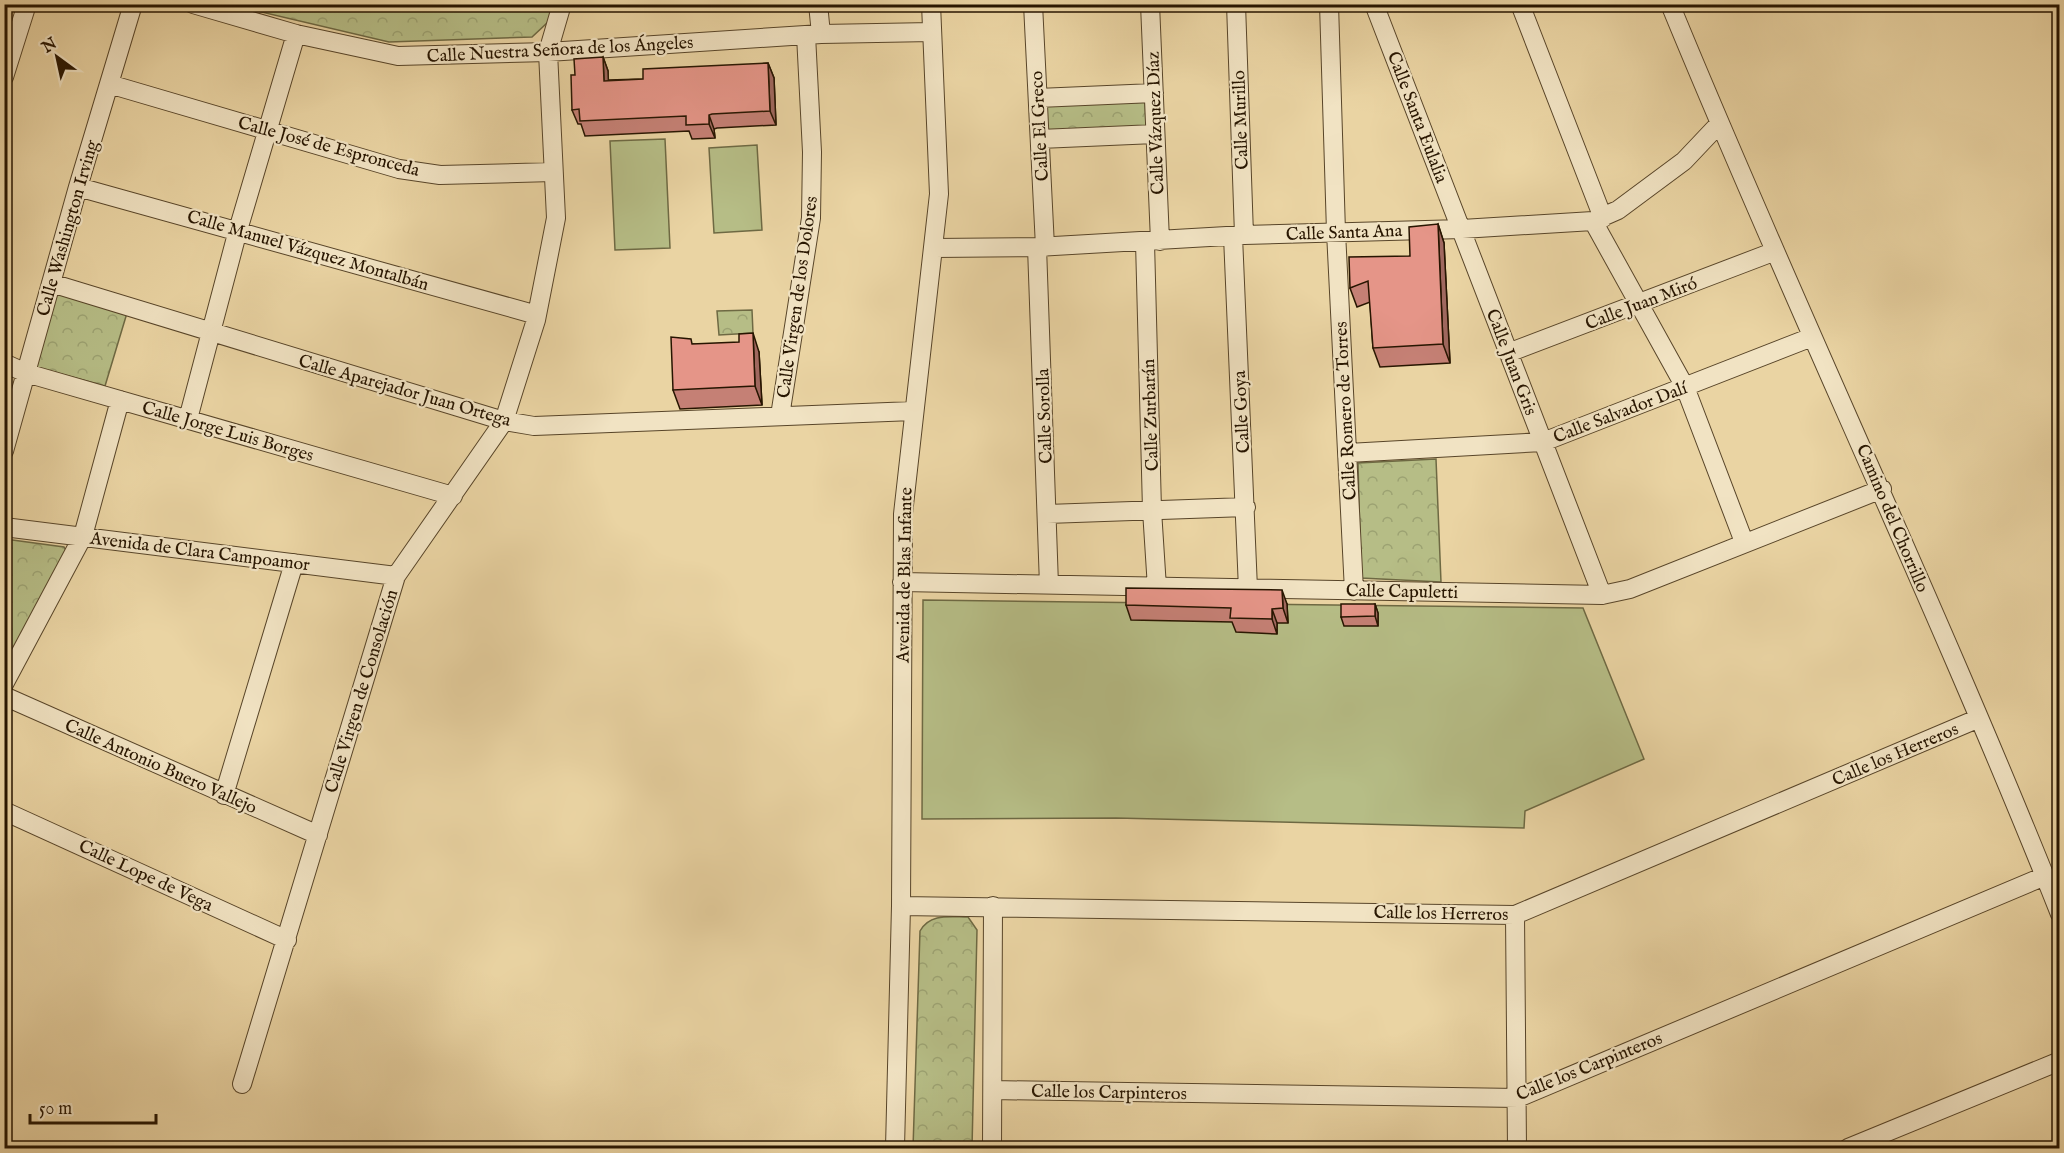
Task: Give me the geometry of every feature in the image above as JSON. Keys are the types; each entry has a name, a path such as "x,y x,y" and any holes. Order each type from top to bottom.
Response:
{"street":[{"path":"5,74 27,4"},
{"name":"Calle Washington Irving","path":"4,451 78,187 133,4"},
{"name":"Calle Nuestra Señora de los Ángeles","path":"193,4 232,10 296,34 398,56 548,51 814,35 932,32"},
{"name":"Calle Virgen de Consolación","path":"242,1084 396,576 504,421 537,315 555,225 548,51 562,4"},
{"name":"Calle Virgen de los Dolores","path":"780,416 811,218 814,35 818,4"},
{"name":"Avenida de Blas Infante","path":"895,1149 901,906 902,582 905,490 934,248 939,166 931,4"},
{"name":"Calle El Greco","path":"1033,4 1040,140 1041,247"},
{"name":"Calle Vázquez Díaz","path":"1150,4 1155,134 1152,241"},
{"name":"Calle Murillo","path":"1236,4 1238,235"},
{"name":"Calle Romero de Torres","path":"1329,4 1336,232 1354,591"},
{"name":"Calle Santa Eulalia","path":"1374,4 1462,229"},
{"path":"1520,4 1598,219 1638,305 1685,387 1744,542"},
{"name":"Camino del Chorrillo","path":"1670,4 1773,252 1882,489 2060,914"},
{"path":"188,418 238,230 296,34"},
{"name":"Calle José de Espronceda","path":"109,84 399,169 440,175 553,172"},
{"path":"1038,98 1154,93"},
{"path":"1598,219 1684,161 1719,124"},
{"path":"1040,140 1155,134"},
{"name":"Calle Manuel Vázquez Montalbán","path":"78,187 537,315"},
{"name":"Calle Santa Ana","path":"934,248 1041,247 1238,235 1462,229 1598,219"},
{"name":"Calle Juan Gris","path":"1462,229 1602,595"},
{"name":"Calle Goya","path":"1238,235 1248,589"},
{"name":"Calle Zurbarán","path":"1152,241 1152,510 1157,588"},
{"name":"Calle Sorolla","path":"1041,247 1049,585"},
{"name":"Calle Juan Miró","path":"1508,353 1773,252"},
{"name":"Calle Aparejador Juan Ortega","path":"51,283 504,421 542,426 913,411"},
{"name":"Calle Salvador Dalí","path":"1348,453 1543,442 1812,337"},
{"name":"Calle Jorge Luis Borges","path":"4,363 27,373 453,496"},
{"path":"4,684 83,536 120,400"},
{"name":"Calle Capuletti","path":"902,582 1602,595 1630,589 1882,489"},
{"path":"1047,514 1246,507"},
{"name":"Avenida de Clara Campoamor","path":"4,527 396,576"},
{"path":"224,795 294,562"},
{"name":"Calle Antonio Buero Vallejo","path":"4,696 318,835"},
{"name":"Calle los Herreros","path":"901,906 1515,915 1977,719"},
{"name":"Calle Lope de Vega","path":"4,810 287,940"},
{"name":"Calle los Carpinteros","path":"993,1090 1518,1098 2045,876"},
{"path":"992,1149 993,906"},
{"path":"1515,915 1518,1149"},
{"path":"1848,1149 2060,1061"}],"green space":[{"path":"245,4 553,5 548,22 532,37 389,42 244,8"},
{"path":"1145,98 1146,129 1045,134 1044,102"},
{"path":"665,139 670,248 615,250 610,141"},
{"path":"757,145 762,230 714,233 709,148"},
{"path":"56,292 127,313 105,386 35,367"},
{"path":"752,310 753,333 719,335 717,311"},
{"path":"1436,459 1441,582 1361,578 1358,463"},
{"path":"5,539 64,547 68,554 5,671"},
{"path":"923,600 1583,608 1644,759 1525,811 1524,828 1116,818 922,819"},
{"path":"968,917 977,930 972,1148 913,1148 920,931 929,921 935,919"}],"building":[{"path":"603,57 604,81 643,79 643,69 768,63 770,111 712,114 709,115 709,124 686,125 686,116 580,121 579,109 572,110 571,75 575,75 574,59"},
{"path":"1438,224 1443,344 1373,348 1368,281 1350,288 1349,257 1410,256 1409,227"},
{"path":"753,333 755,386 673,390 671,337 691,339 692,344 739,342 739,334"},
{"path":"1126,588 1282,590 1283,608 1272,609 1272,619 1230,618 1231,608 1126,605"},
{"path":"1341,604 1375,604 1375,616 1341,617"}]}
